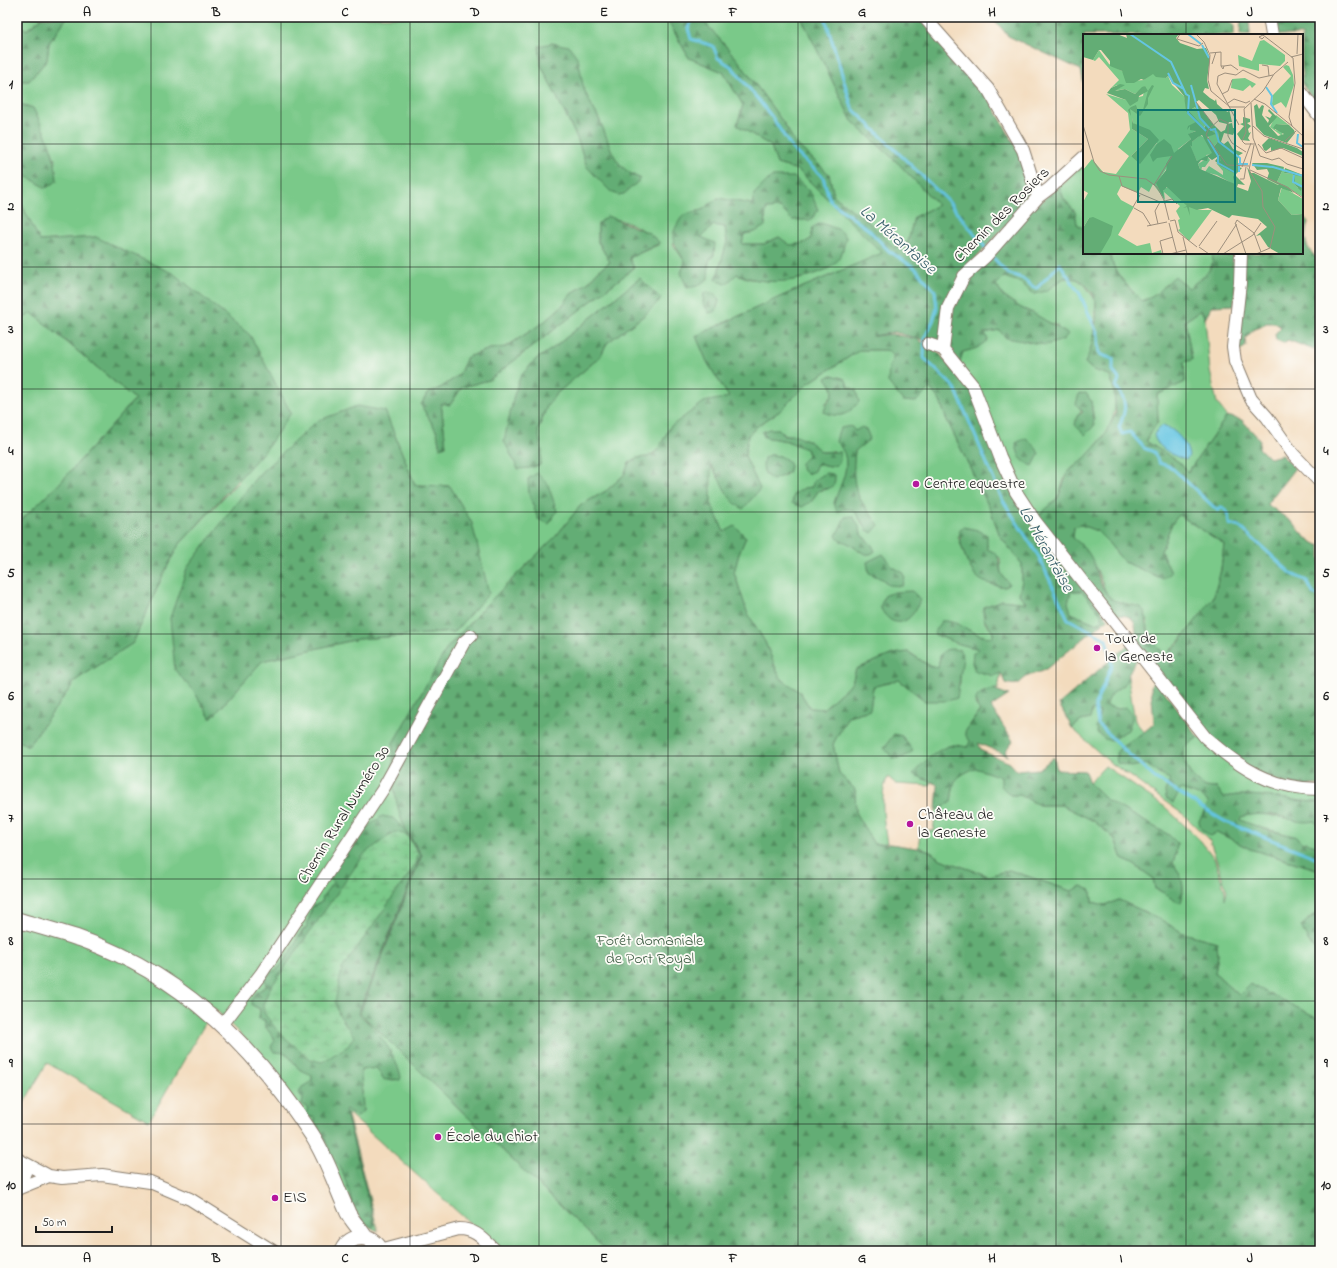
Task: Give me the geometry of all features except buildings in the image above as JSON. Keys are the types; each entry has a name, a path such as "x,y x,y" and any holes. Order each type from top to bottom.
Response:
{"main road":[{"path":"17,920 82,940 133,963 178,990 222,1025 266,1070 301,1118 324,1156 348,1214 365,1237 377,1244 380,1250"},
{"path":"345,1246 348,1214"},
{"path":"345,1246 359,1237 365,1237"}],"street":[{"path":"924,17 988,89 1023,150 1038,198"},
{"path":"1269,17 1272,34"},
{"path":"1303,94 1320,117"},
{"name":"Chemin des Rosiers","path":"944,349 948,308 964,276 989,253 1038,198 1083,158"},
{"path":"1241,254 1240,283 1232,347 1235,361 1251,399 1267,416 1293,454 1320,482"},
{"path":"928,344 944,349 973,386 1000,457 1016,492 1035,521 1205,737 1230,759 1262,778 1297,788 1320,788"},
{"name":"Chemin Rural Numéro 30","path":"222,1025 261,974 383,789 464,642 471,636"},
{"path":"17,1159 49,1176 62,1178 102,1175 150,1182 190,1199 272,1251"},
{"path":"18,1189 28,1165"},
{"path":"18,1189 49,1176"},
{"path":"380,1250 459,1229 468,1229 478,1234 496,1251"}],"green space":[{"path":"17,17 43,17 26,30 17,24"},
{"path":"43,17 67,17 49,43 47,60 29,81 17,81 17,24 27,30"},
{"path":"67,17 666,17 689,58 723,72 743,105 737,125 771,146 777,164 798,170 883,253 782,296 696,336 709,365 729,397 670,427 658,450 648,457 637,458 629,463 624,475 606,491 581,505 556,536 486,605 447,648 393,785 404,827 422,855 360,1013 607,1251 501,1251 347,1112 378,1231 365,1225 251,1045 214,1008 149,1121 47,1063 17,1115 17,740 28,746 76,680 133,643 163,575 178,546 239,481 96,237 39,241 17,195 17,170 26,177 56,163 47,138 33,108 17,103 17,81 29,81 47,60 49,43","holes":["578,58 580,77 584,90 600,121 610,148 624,169 641,179 587,167 577,138 541,65","718,198 752,205 818,210 792,220 780,208 766,209 755,232 744,234 742,244 764,244 779,237 790,246 804,243 811,239 846,237 841,255 834,264 800,279 770,281 750,279 736,274 716,280 727,242 725,227 713,225 701,237 714,255 709,260 681,273 685,262 673,244 683,215 702,210","607,217 636,226 650,234 660,244 629,258 634,268 489,380 462,387 450,405 441,402 446,446 440,448 437,432 421,405 427,394 442,387 459,375 467,357 490,349 506,347 544,322 562,306 571,294 589,282 597,272 610,262 598,242 598,224","640,278 661,299 646,314 607,343 600,357 556,394 547,406 538,430 535,360 552,349","385,411 415,485 450,486 454,632 358,639 262,661 211,719 195,693 176,670","382,817 421,855 358,1014 368,1022 395,1080 383,1079 377,1068 361,1070 363,1111 346,1108 345,1110 375,1225 332,1156 325,1138 314,1123 315,1118 310,1117 305,1095 306,1086 312,1081 312,1075 304,1071 291,1060 265,1026 265,1020 259,1019 260,1009 252,1005 260,990 266,986 265,977 279,968 291,951 301,932 307,926 312,907 322,902 323,896 334,882 329,877 357,835"]},
{"name":"Forêt domaniale de Port Royal","path":"666,17 700,17 737,59 785,125 795,143 829,174 834,196 873,226 894,248 908,242 914,217 938,205 899,164 852,121 801,17 919,17 984,89 1022,158 1036,193 962,273 941,345 894,332 874,336 892,334 917,339 938,352 975,396 1013,491 1108,619 1046,669 1027,677 1015,685 1005,683 1001,673 994,676 975,671 972,663 973,653 979,649 956,643 934,634 941,621 948,621 961,625 979,635 993,637 993,632 986,623 983,615 984,607 1002,600 1026,603 1019,594 1022,581 1022,564 1000,536 991,511 946,418 940,401 930,388 916,402 903,401 888,382 889,367 894,356 887,350 860,350 807,384 780,411 760,424 748,435 745,456 760,489 743,509 732,500 711,465 711,503 724,532 735,526 746,537 734,572 747,612 765,642 780,678 800,692 810,708 823,709 852,683 856,669 893,654 908,652 925,663 938,668 941,654 945,650 960,650 963,657 957,698 947,701 925,701 899,680 873,687 870,710 848,716 833,744 839,774 855,789 856,814 874,844 891,844 928,850 940,859 989,876 1009,870 1071,891 1081,886 1091,890 1092,902 1105,905 1119,900 1158,918 1183,933 1217,942 1218,955 1215,973 1239,995 1250,984 1320,1019 1320,1251 607,1251 360,1013 422,855 404,827 399,812 393,785 393,743 447,648 486,605 556,536 581,505 606,491 624,475 629,463 637,458 648,457 658,450 670,427 704,402 729,397 707,362 696,336 782,296 882,253 798,170 777,164 771,146 737,125 743,105 723,72 689,58","holes":["1071,591 1082,591 1101,614 1103,620 1097,624 1071,613 1068,603"]},
{"path":"700,17 801,17 852,121 899,164 938,205 914,217 908,242 894,248 873,226 834,196 829,174 795,143 785,125 737,59"},
{"path":"992,17 1220,17 1234,24 1234,34 1083,34 1083,80 1081,70 1008,36"},
{"path":"1241,17 1249,17 1250,34 1240,34"},
{"path":"1273,17 1320,17 1320,110 1303,85 1303,34 1276,34"},
{"path":"552,43 569,46 578,59 584,89 599,119 613,154 623,168 641,179 624,194 618,195 610,191 587,167 577,138 541,65 539,46"},
{"path":"17,103 33,108 49,143 55,162 57,181 46,188 17,170"},
{"path":"1083,164 1083,228 1077,224 1075,212 1064,199 1059,186"},
{"path":"771,177 794,177 811,193 818,210 811,220 792,220 780,208 766,209 765,226 755,232 744,234 742,244 764,244 779,237 790,245 804,243 811,239 813,227 821,223 840,230 846,237 839,259 830,267 822,271 795,280 776,282 756,280 737,274 726,284 716,280 727,242 725,227 714,225 701,237 715,243 714,255 709,261 708,279 697,286 687,288 681,273 685,262 673,239 675,230 683,215 702,210 718,198 752,204 754,194"},
{"path":"1059,186 1064,199 1075,212 1077,224 1083,228 1083,254 1109,254 1119,275 1142,301 1157,294 1175,276 1189,288 1210,270 1213,260 1212,254 1237,254 1234,305 1212,306 1205,319 1201,310 1185,321 1192,360 1184,362 1185,382 1157,395 1158,421 1146,441 1179,462 1188,472 1227,416 1242,420 1260,440 1259,448 1269,458 1282,455 1295,468 1267,504 1293,523 1307,539 1320,546 1320,785 1301,785 1257,773 1216,744 1132,640 1136,636 1136,629 1131,618 1123,615 1112,615 1036,518 1058,498 1068,472 1085,458 1103,438 1116,413 1113,384 1109,375 1093,370 1085,363 1093,342 1096,325 1096,302 1094,296 1083,282 1077,279 1064,278 1046,291 1034,294 1020,282 1004,277 996,285 1003,296 1021,308 1033,313 1068,334 1063,340 1046,345 1006,338 999,330 985,333 988,340 977,348 963,352 959,364 946,347 952,307 966,278 1028,212","holes":["1179,515 1224,544 1221,570 1213,598 1177,645 1165,655 1149,633 1145,612 1138,606 1115,601 1107,594 1102,586 1088,552 1073,538 1074,527 1081,525 1097,531 1124,562 1163,579 1171,573 1161,551 1170,527"]},
{"path":"17,195 40,241 96,237 174,274 250,335 291,413 267,448 178,546 163,575 133,643 76,680 28,746 17,740 17,524 59,484 135,399 32,313 17,322"},
{"path":"607,216 649,233 660,243 629,258 634,268 489,380 462,387 450,405 441,403 446,446 440,448 437,432 421,405 427,394 442,387 459,375 467,357 490,349 506,347 544,322 562,306 571,294 589,282 597,272 610,262 598,242 598,224"},
{"path":"1303,216 1308,222 1306,244 1311,252 1320,261 1320,343 1314,350 1288,340 1283,343 1276,340 1275,334 1281,327 1275,323 1266,323 1261,327 1254,329 1245,339 1246,346 1240,351 1235,347 1244,254 1303,254"},
{"path":"1109,254 1212,254 1213,260 1210,270 1189,288 1166,284 1156,295 1142,301 1119,275 1115,269"},
{"path":"1004,277 1020,282 1034,294 1064,278 1077,279 1085,285 1096,301 1093,339 1089,355 1085,363 1093,370 1109,375 1113,387 1115,409 1108,429 1086,457 1067,474 1054,502 1036,518 1022,498 959,364 963,352 977,348 985,333 999,330 1029,343 1058,326 1021,308 1003,296 996,285","holes":["1091,401 1094,420 1077,416"]},
{"path":"640,278 661,299 646,314 607,343 600,357 556,394 547,406 538,430 542,452 540,465 518,469 504,441 514,395 520,377 535,360 552,349"},
{"path":"704,292 715,294 719,301 716,311 709,313 703,303"},
{"path":"1201,310 1205,319 1210,371 1217,403 1227,416 1188,472 1179,462 1146,442 1158,421 1157,395 1185,382 1184,362 1192,359 1185,321","holes":["1180,438 1182,458 1157,443"]},
{"path":"32,313 135,399 59,484 17,524 17,322"},
{"path":"860,350 887,350 894,356 889,367 916,402 930,388 940,401 946,418 991,511 1000,536 1022,564 1022,581 1019,594 1026,603 1002,600 984,607 985,623 993,632 993,637 978,635 957,623 934,634 956,643 980,649 994,676 1001,673 998,689 981,693 975,704 980,710 965,732 970,741 968,747 952,745 922,779 932,781 930,786 896,784 888,777 885,783 883,800 887,843 874,844 856,814 855,789 839,774 833,744 848,716 870,710 873,687 899,680 925,701 960,684 960,672 940,656 938,668 925,663 909,652 893,654 856,669 852,683 823,709 810,708 800,692 780,678 765,642 747,612 734,572 746,537 724,532 711,503 710,464 719,479 760,489 745,456 748,435 760,424 780,411 807,384","holes":["832,375 845,379 849,387 856,390 825,404 831,397 833,391 827,378","778,429 795,438 806,439 822,452 834,451 830,467 817,464 808,456 808,450 787,441 764,437","843,448 855,451 852,476 859,500 878,525 862,523 854,510 844,509 834,503 846,470","771,455 780,456 790,466 788,473 782,477 764,458","812,487 828,489 818,491 811,502 804,488","860,528 861,535 866,539 860,552 848,542","958,536 987,544 987,549 1000,558 1001,574 1009,584 1005,587 993,585 984,581 972,570","888,560 891,566 902,572 888,585 884,580"]},
{"path":"832,375 845,379 849,387 856,390 859,402 847,413 835,415 824,412 833,391 832,386 826,378"},
{"path":"1086,393 1091,401 1094,426 1085,435 1075,425 1077,416 1083,412 1076,404 1079,394"},
{"path":"357,406 385,411 415,485 450,486 472,523 489,593 454,632 358,639 262,661 211,719 195,693 175,670 170,618 187,568 258,475 317,421"},
{"path":"851,426 855,431 862,427 867,431 870,439 855,451 854,475 860,499 879,525 872,533 867,530 854,510 844,509 837,512 834,503 843,479 846,464 842,449 836,442 841,428"},
{"path":"769,429 779,429 785,435 796,435 802,439 806,439 822,452 840,452 839,464 830,467 817,464 814,471 807,474 801,469 801,463 808,456 808,450 787,441 764,437 762,432"},
{"path":"1026,438 1035,446 1039,454 1033,466 1020,458 1016,443"},
{"path":"770,455 780,456 787,460 790,466 788,473 773,480 765,474 763,468 764,458"},
{"path":"537,473 547,482 557,511 549,524 538,519 529,495 528,479"},
{"path":"826,473 833,474 835,476 834,484 831,488 818,491 811,502 802,507 792,503 794,494 804,488 812,487 814,480"},
{"path":"1179,515 1224,544 1219,579 1213,598 1190,628 1165,655 1150,638 1145,612 1115,601 1107,595 1097,570 1073,538 1074,527 1081,525 1097,531 1124,562 1138,567 1150,574 1171,573 1161,551 1170,527"},
{"path":"853,516 860,528 861,535 872,545 875,551 871,554 863,553 845,542 840,541 836,536 845,517"},
{"path":"963,527 978,530 987,535 987,549 995,553 997,556 1001,573 1009,584 1005,587 984,582 978,578 971,569 962,547 960,540 960,529"},
{"path":"883,554 891,566 902,572 905,578 902,586 888,585 884,580 869,573 867,562"},
{"path":"912,591 920,599 913,614 908,619 902,622 897,622 891,620 885,615 880,607 885,595 895,592"},
{"path":"1071,591 1082,591 1101,614 1103,620 1097,624 1071,613 1068,603"},
{"path":"1129,644 1139,658 1131,668 1124,685 1113,693 1106,706 1119,709 1125,707 1131,712 1132,719 1128,730 1110,741 1105,739 1097,733 1096,727 1100,712 1092,710 1090,719 1081,721 1072,728 1059,704"},
{"path":"1128,677 1135,721 1145,733 1126,744 1116,753 1131,767 1146,764 1159,774 1171,779 1173,802 1181,788 1201,796 1209,802 1203,814 1217,832 1250,849 1320,870 1320,910 1308,919 1309,943 1320,952 1320,1019 1302,1010 1239,995 1215,973 1218,955 1217,942 1183,933 1158,918 1119,900 1105,905 1092,902 1091,890 1071,891 1009,870 989,876 940,859 928,850 918,847 921,829 933,831 936,810 951,802 956,780 975,767 1001,777 1010,795 1020,795 1039,805 1061,805 1094,821 1115,839 1122,859 1133,864 1153,878 1155,889 1181,903 1183,886 1179,873 1173,863 1177,843 1169,835 1108,801 1089,783 1105,766 1165,807 1200,840 1214,858 1225,891 1225,899 1227,891 1210,841 1184,815 1107,760 1072,728 1081,721 1090,719 1092,710 1100,712 1096,727 1125,708 1119,709 1106,706 1110,696 1124,685"},
{"path":"1155,679 1198,737 1184,748 1183,753 1185,764 1195,780 1207,787 1217,788 1224,798 1244,795 1320,802 1320,827 1314,821 1300,822 1268,814 1241,817 1240,820 1264,829 1298,837 1302,843 1307,842 1320,848 1320,870 1250,849 1217,832 1210,836 1201,829 1199,821 1209,802 1201,796 1181,789 1173,803 1166,798 1165,791 1170,779 1159,774 1146,764 1131,767 1117,763 1116,753 1120,748 1144,732 1154,723 1151,686"},
{"path":"993,689 1009,695 991,707 1013,741 1005,751 1008,756 978,743 982,751 1010,763 1017,771 1039,769 1054,757 1057,770 1085,771 1089,783 1108,801 1169,835 1177,843 1173,863 1179,873 1183,886 1181,903 1155,889 1153,878 1133,864 1122,859 1115,839 1094,821 1061,805 1039,805 1020,795 1010,795 1001,786 1001,777 975,768 968,771 956,780 951,802 936,810 938,786 913,774 936,752 947,746 954,745 968,747 970,741 965,732 980,711 977,706 976,699 984,692"},
{"path":"894,734 902,736 913,751 904,757 894,759 884,748"},
{"path":"1198,737 1320,791 1320,802 1244,795 1224,798 1217,788 1207,787 1195,780 1185,764 1183,753 1184,748"},
{"path":"1254,813 1314,821 1320,827 1320,848 1307,842 1302,843 1297,839 1282,833 1255,826 1240,820 1241,817"},
{"path":"382,816 393,818 402,827 421,855 358,1013 385,1042 394,1058 401,1077 400,1080 386,1080 383,1079 377,1068 361,1070 363,1111 357,1117 346,1109 345,1110 374,1227 365,1223 355,1212 340,1167 332,1159 324,1136 319,1134 318,1126 315,1125 315,1118 307,1116 306,1112 308,1108 302,1104 303,1099 299,1093 302,1087 312,1081 312,1075 299,1069 286,1053 274,1052 271,1047 275,1040 265,1026 265,1020 259,1019 260,1009 252,1005 251,1001 256,993 266,986 265,977 279,968 291,951 297,938 307,926 312,907 322,902 323,896 333,882 329,877 357,835"},
{"path":"395,832 407,835 418,853 416,864 342,969 335,1002 339,1015 354,1036 348,1046 322,1062 312,1060 277,1030 264,1013 263,1005 269,990 365,853"},
{"path":"1320,910 1320,952 1309,943 1301,926"}],"water":[{"path":"1163,425 1176,433 1183,441 1189,456 1186,460 1166,451 1155,439 1154,434"}],"waterway":[{"name":"La Mérantaise","path":"694,17 688,28 691,39 713,46 718,58 732,67 772,117 793,150 823,177 830,201 869,230 889,251 915,268 935,291 937,308 933,321 925,337 924,358 955,388 1002,499 1039,557 1068,619 1106,639 1112,665 1095,705 1098,724 1155,778 1224,821 1320,859"},
{"name":"La Mérantaise","path":"825,17 852,108 948,201 988,251"},
{"name":"La Mérantaise","path":"991,255 1007,273 1022,278 1036,289 1060,264 1080,294 1098,335 1099,354 1113,359 1113,371 1119,379 1116,387 1123,397 1125,406 1119,427 1122,434 1130,432 1144,448 1154,452 1159,463 1171,467 1218,511 1222,507 1228,513 1229,524 1240,527 1292,574 1307,581 1314,595 1320,595"}],"place":[{"name":"Centre equestre","path":"916,484"},
{"name":"Tour de la Geneste","path":"1097,648"},
{"name":"Château de la Geneste","path":"910,824"},
{"name":"École du chiot","path":"438,1137"},
{"name":"EIS","path":"275,1198"}]}
